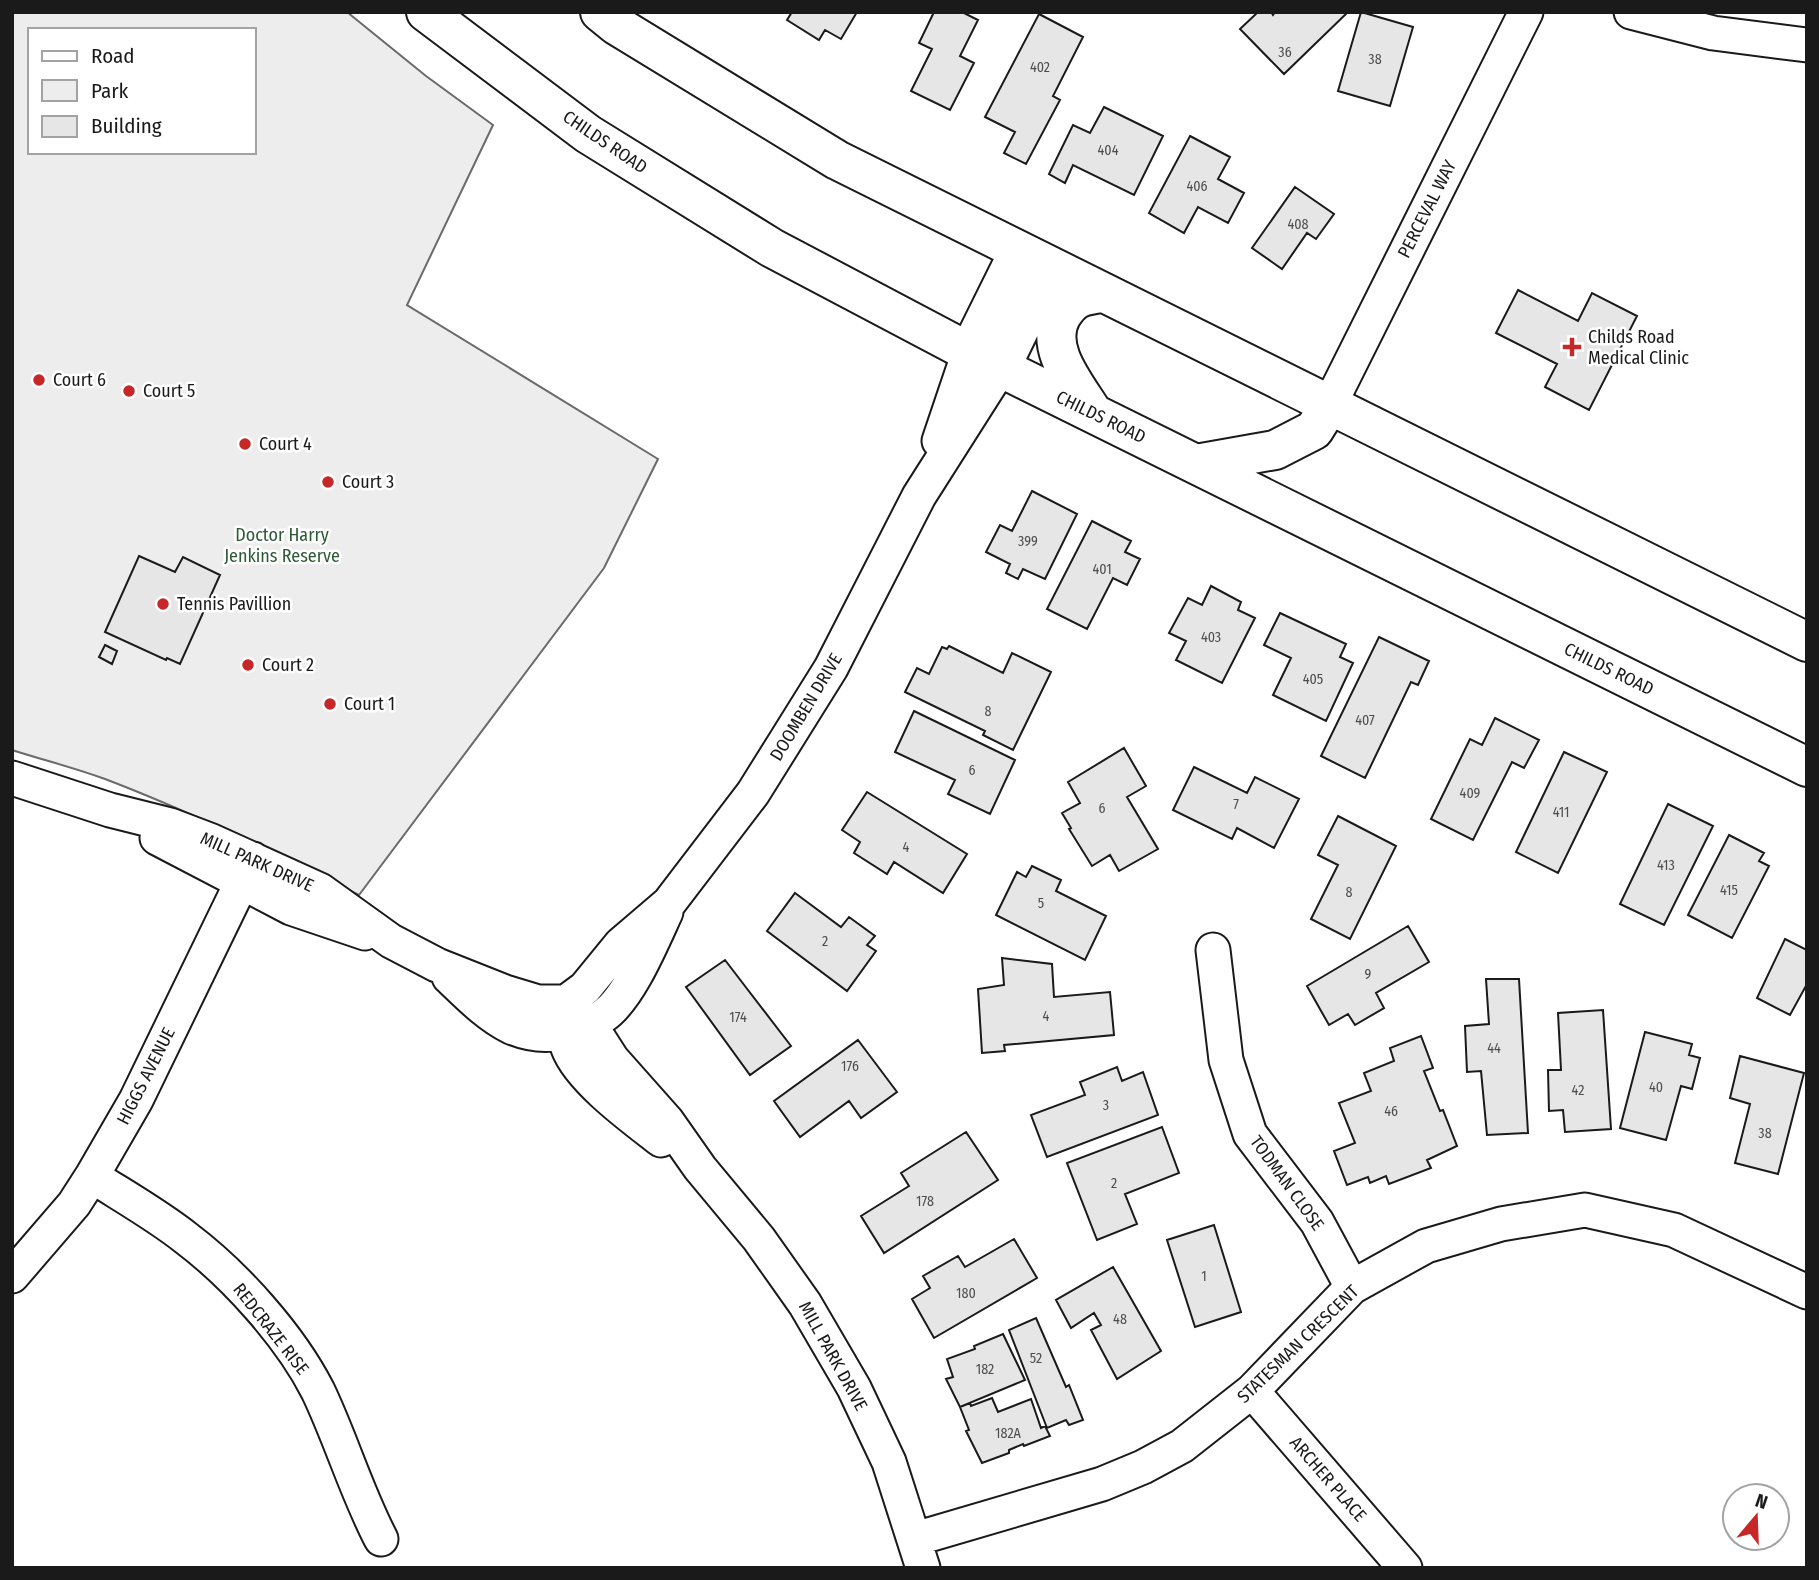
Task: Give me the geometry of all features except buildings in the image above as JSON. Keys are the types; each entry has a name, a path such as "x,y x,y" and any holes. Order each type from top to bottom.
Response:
{"main road":[{"name":"CHILDS ROAD","path":"426,12 600,141 772,248 985,360 1807,767"},
{"path":"600,12 616,25 837,160 1807,642"},
{"path":"985,360 1034,259"},
{"path":"1093,413 1066,370 1055,343 1059,320 1070,302 1102,293"},
{"path":"1196,464 1275,450 1314,430 1329,406"}],"street":[{"name":"PERCEVAL WAY","path":"1329,406 1526,12"},
{"path":"1631,12 1713,33 1807,45"},
{"name":"DOOMBEN DRIVE","path":"574,1019 593,979 621,944 669,903 753,793 797,723 831,668 985,360"},
{"name":"MILL PARK DRIVE","path":"12,778 110,810 170,825 247,871 320,890 391,941 437,965 538,1002 574,1019 568,1049 582,1070 605,1095 700,1168 759,1239 805,1304 854,1388 889,1462 919,1553"},
{"name":"HIGGS AVENUE","path":"12,1276 66,1214 92,1176 136,1100 247,871"},
{"name":"TODMAN CLOSE","path":"1213,950 1226,1060 1250,1135 1317,1222 1352,1287"},
{"name":"REDCRAZE RISE","path":"92,1176 184,1236 206,1254 286,1342 316,1389 342,1444 363,1504 381,1539"},
{"name":"STATESMAN CRESCENT","path":"919,1553 1143,1467 1182,1446 1252,1391 1352,1287 1426,1246 1501,1224 1585,1210 1674,1230 1807,1292"},
{"name":"ARCHER PLACE","path":"1252,1391 1405,1568"}],"green space":[{"name":"Doctor Harry Jenkins Reserve","path":"12,12 347,12 426,76 493,125 407,305 658,459 604,568 359,895 170,805 94,775 12,750"}],"place":[{"name":"Childs Road Medical Clinic","path":"1572,347"},
{"name":"Court 6","path":"39,380"},
{"name":"Court 5","path":"129,391"},
{"name":"Court 4","path":"245,444"},
{"name":"Court 3","path":"328,482"},
{"name":"Tennis Pavillion","path":"163,604"},
{"name":"Court 2","path":"248,665"},
{"name":"Court 1","path":"330,704"}]}
